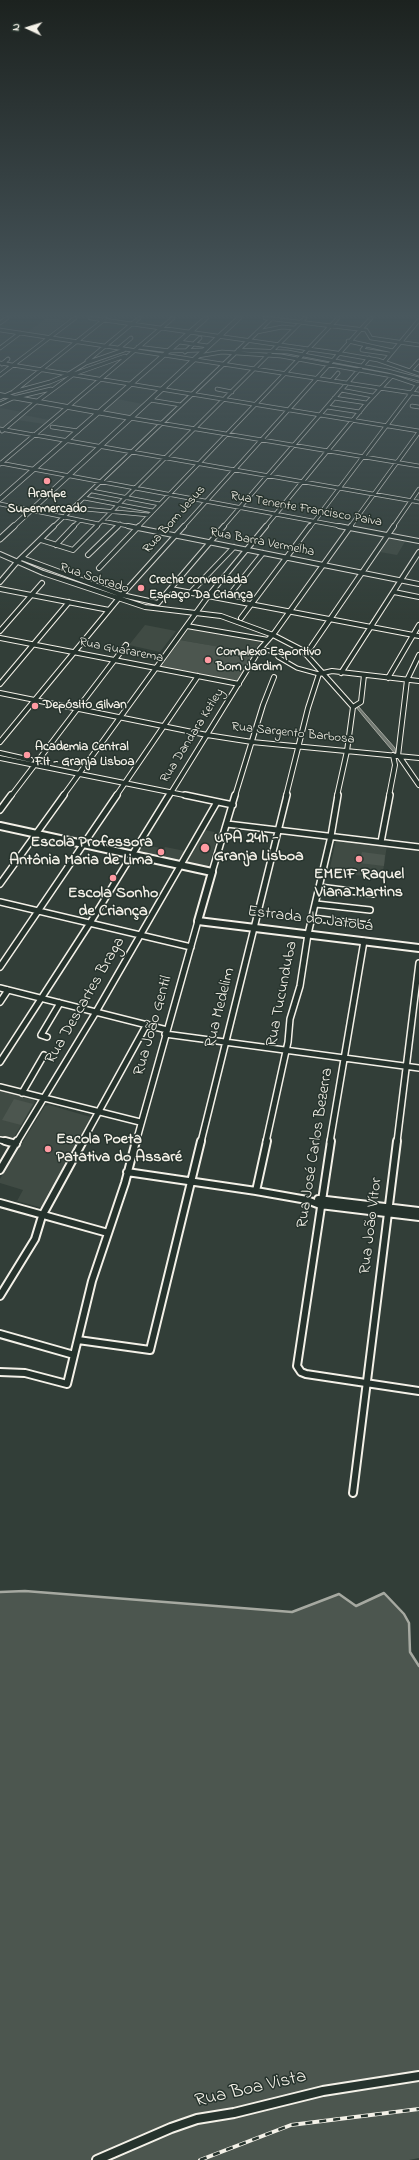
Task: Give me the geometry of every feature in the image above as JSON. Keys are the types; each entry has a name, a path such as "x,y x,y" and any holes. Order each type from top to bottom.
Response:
{"street":[{"path":"1,430 15,419"},
{"path":"0,464 54,419"},
{"path":"0,499 92,419"},
{"path":"0,539 129,419"},
{"path":"135,419 419,466"},
{"path":"0,582 22,558 166,419"},
{"path":"41,540 73,550 204,419"},
{"path":"99,568 242,419"},
{"name":"Rua Bom Jesus","path":"0,742 120,596 279,419"},
{"path":"22,558 120,596 153,603 158,602 212,543 239,508 317,419"},
{"path":"337,419 419,432"},
{"path":"241,618 391,419"},
{"path":"0,884 196,613 352,421"},
{"path":"52,427 78,432"},
{"path":"1,430 375,493 419,502"},
{"name":"Rua Dandara Ketley","path":"0,1062 133,855 260,649 273,635 291,611 419,432"},
{"name":"Rua Tenente Francisco Paiva","path":"0,464 419,541"},
{"path":"312,647 419,489"},
{"path":"92,491 160,504"},
{"path":"84,498 153,511"},
{"name":"Rua Barra Vermelha","path":"0,504 79,521 120,524 419,584"},
{"path":"74,508 149,515"},
{"path":"56,545 79,521"},
{"path":"88,555 120,524"},
{"path":"191,592 234,547"},
{"path":"341,673 419,552"},
{"path":"227,598 264,553"},
{"name":"Rua Sobrado","path":"0,554 49,575 120,596 154,609 221,616 273,635 300,648 353,707"},
{"path":"0,631 42,583"},
{"path":"0,589 109,610"},
{"path":"171,589 227,598 419,636"},
{"path":"394,592 419,597"},
{"path":"0,684 69,602"},
{"path":"388,678 419,625"},
{"path":"187,626 268,640"},
{"name":"Rua Guararema","path":"0,638 239,684"},
{"path":"0,810 126,645"},
{"path":"260,649 275,652 278,657 298,668 322,673 330,671 419,681"},
{"path":"381,842 397,756 407,680 418,660 419,655"},
{"name":"Rua Medelim","path":"78,1340 150,1350 190,1181 226,1043 299,746 322,673"},
{"path":"353,707 359,704 364,675"},
{"path":"0,966 198,676"},
{"name":"Rua João Gentil","path":"0,1372 14,1374 24,1373 67,1384 92,1281 125,1184 140,1122 212,872 252,742 274,677"},
{"name":"Rua Sargento Barbosa","path":"0,693 207,735 252,742 419,758"},
{"name":"Rua Tucunduba","path":"256,1191 285,1051 290,1019 300,986 308,934 331,836 339,786 347,751 353,707"},
{"path":"0,753 35,763 233,805"},
{"path":"397,756 419,785"},
{"path":"0,758 35,763"},
{"name":"Rua Descartes Braga","path":"0,1170 96,1012 217,802"},
{"path":"227,824 419,846"},
{"path":"0,826 212,872"},
{"path":"320,888 373,894"},
{"path":"0,902 190,947"},
{"path":"316,904 370,910"},
{"path":"312,918 367,925"},
{"name":"Estrada do Jatobá","path":"198,921 419,948"},
{"name":"Rua José Carlos Bezerra","path":"364,941 343,1059 296,1359 298,1369 306,1374 366,1382"},
{"name":"Rua João Vítor","path":"353,1493 419,963"},
{"path":"0,988 147,1024 166,1032 226,1043 419,1068"},
{"path":"0,1002 8,990"},
{"path":"47,1037 41,1035 60,1003"},
{"path":"0,1296 35,1239 42,1216 147,1024"},
{"path":"22,1093 44,1055"},
{"path":"0,1087 99,1114 140,1122"},
{"path":"0,1140 16,1144"},
{"path":"127,1172 320,1202 388,1210 419,1211"},
{"path":"0,1203 42,1216 69,1221 108,1233"},
{"path":"388,1210 419,1217"},
{"path":"0,1334 74,1355"},
{"path":"366,1382 419,1391"},
{"name":"Rua Boa Vista","path":"97,2160 171,2128 197,2119 234,2113 323,2091 419,2076"}],"shaded area":[{"path":"0,419 14,419 3,428 0,428"},
{"path":"43,419 49,420 44,424 18,420"},
{"path":"390,537 406,540 397,555 380,552"},
{"path":"23,559 47,570 121,595 119,596 47,572 21,561"},
{"path":"145,625 176,631 160,652 129,645"},
{"path":"192,628 259,640 260,642 253,653 180,640 189,629"},
{"name":"Complexo Esportivo Bom Jardim","path":"180,640 255,653 236,682 161,667"},
{"path":"358,706 395,748 396,755 356,707"},
{"name":"UPA 24h - Granja Lisboa","path":"205,830 219,833 208,867 188,864 187,863"},
{"name":"EMEIF Raquel Viana Martins","path":"336,840 387,845 382,878 329,872"},
{"name":"Escola Professora Antônia Maria de Lima","path":"143,844 164,849 165,847 185,851 176,862 138,853"},
{"path":"362,852 385,855 384,866 359,863"},
{"path":"0,1090 34,1100 35,1102 11,1142 0,1139"},
{"path":"14,1099 33,1104 21,1125 2,1120"},
{"name":"Escola Poeta Patativa do Assaré","path":"49,1105 94,1118 43,1208 17,1201 23,1190 0,1183 0,1179 45,1106"},
{"path":"25,1591 292,1612 339,1594 356,1606 384,1593 404,1614 409,1623 410,1652 419,1666 419,2158 409,2160 0,2160 0,1592"}],"waterway":[{"path":"0,1592 25,1591 292,1612 339,1594 356,1606 384,1593 404,1614 409,1623 410,1652 419,1666"}],"railway":[{"path":"200,2160 291,2125 419,2109"}],"place":[{"name":"Araripe Supermercado","path":"47,481"},
{"name":"Creche conveniada Espaço Da Criança","path":"141,588"},
{"name":"Complexo Esportivo Bom Jardim","path":"208,660"},
{"name":"Depósito Gilvan","path":"35,706"},
{"name":"Academia Central Fit - Granja Lisboa","path":"27,755"},
{"name":"UPA 24h - Granja Lisboa","path":"205,848"},
{"name":"Escola Professora Antônia Maria de Lima","path":"161,852"},
{"name":"EMEIF Raquel Viana Martins","path":"359,859"},
{"name":"Escola Sonho de Criança","path":"113,878"},
{"name":"Escola Poeta Patativa do Assaré","path":"48,1149"}]}
